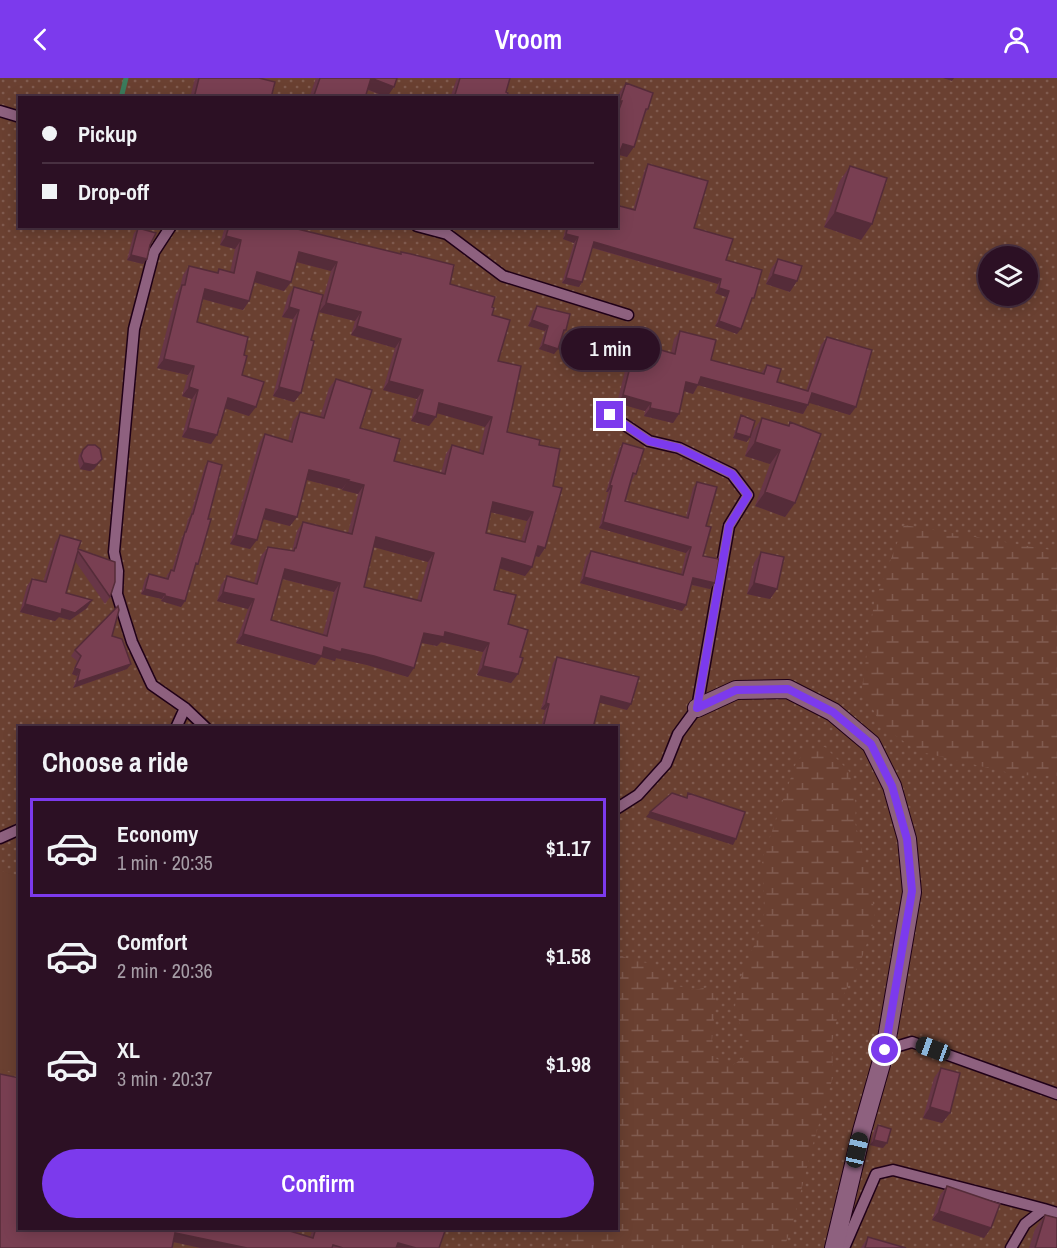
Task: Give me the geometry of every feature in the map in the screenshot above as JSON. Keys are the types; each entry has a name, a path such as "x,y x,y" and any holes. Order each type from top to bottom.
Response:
{"street":[{"path":"697,708 736,690 788,689 833,712 871,744 892,786 907,839 912,891 885,1050 862,1131 834,1248"}],"lane":[{"path":"0,111 18,116"},
{"path":"170,228 154,252 134,329 114,552 118,571 117,594 132,642 152,686 185,708 204,726"},
{"path":"424,228 447,234 503,276 628,315"},
{"path":"610,415 649,441 679,448 732,474 748,495 729,526 697,708 678,734 666,764 638,795 618,807"},
{"path":"177,726 185,708"},
{"path":"0,838 18,830"},
{"path":"885,1050 912,1042 1057,1094"},
{"path":"844,1248 876,1174 893,1170 1057,1213"},
{"path":"1011,1248 1024,1224 1044,1209"}],"green space":[{"path":"0,78 1057,78 1057,1248 0,1248"},
{"path":"904,525 1057,551 1057,776 1018,775 917,751 881,725 862,688 874,603"},
{"path":"825,747 849,771 856,805 855,822 870,877 875,912 872,929 861,960 839,1009 832,1042 833,1077 784,1248 574,1248 568,1242 563,1230 618,1230 618,954 647,963 678,986 694,990 709,987 716,994 712,1040 714,1057 730,1067 744,1057 746,1041 735,1009 736,992 765,911 762,860 796,763 807,750"},
{"path":"0,871 18,876 18,1074 0,1069"}],"building":[{"path":"199,78 259,78 275,82 272,96 194,96"},
{"path":"320,78 371,78 366,96 314,96"},
{"path":"371,78 397,78 394,87"},
{"path":"460,78 510,78 506,92 507,96 455,96"},
{"path":"626,83 653,93 634,147 623,144 618,156 618,112 622,101 620,101"},
{"path":"648,164 708,181 694,228 733,239 726,260 762,270 754,298 752,298 741,329 719,321 729,291 719,288 721,279 594,242 582,282 566,278 578,237 566,234 568,228 618,228 618,206 635,210"},
{"path":"850,166 887,178 872,224 835,212"},
{"path":"138,228 156,233 147,259 131,255"},
{"path":"228,228 293,228 454,265 450,284 495,297 492,315 510,320 498,361 521,366 507,432 540,440 539,445 560,449 553,486 562,488 545,548 538,546 532,567 502,558 494,590 516,595 508,624 528,630 520,657 523,658 518,674 483,666 489,643 445,632 444,637 424,633 414,668 342,649 341,652 324,647 322,656 243,634 254,599 223,592 227,576 257,584 268,547 294,551 303,522 352,534 364,485 309,470 297,517 266,509 257,540 236,535 265,434 292,442 300,412 324,418 336,379 372,390 360,428 400,439 394,461 445,474 452,445 483,454 492,417 439,403 436,417 417,412 423,390 389,381 401,339 357,326 361,312 326,303 337,262 299,252 291,282 257,272 249,301 205,289 197,322 248,337 244,355 247,356 242,375 264,382 256,407 228,398 217,435 188,428 198,390 189,387 194,366 164,359 182,285 185,285 189,266 218,273 219,269 234,273 241,240 226,236","holes":["493,502 533,512 525,542 486,533","376,537 434,553 421,601 364,587","285,569 340,583 327,636 271,620"]},
{"path":"778,259 802,266 797,281 773,274"},
{"path":"294,287 323,295 311,340 314,341 301,393 279,387 299,310 289,307"},
{"path":"537,306 570,314 558,349 543,344 548,326 532,320"},
{"path":"680,331 716,340 711,360 764,374 767,365 781,369 777,382 808,391 827,337 872,350 856,407 812,393 808,405 701,377 698,385 686,382 679,414 650,408 651,403 623,395 636,343 675,354"},
{"path":"741,415 755,421 750,437 736,433"},
{"path":"762,418 789,426 790,422 821,434 795,503 765,492 780,450 755,442"},
{"path":"623,443 644,449 636,474 633,473 625,501 688,518 697,482 717,487 706,526 711,527 703,556 719,559 715,583 693,578 686,605 584,577 591,551 683,575 691,547 603,522 612,486 610,485"},
{"path":"88,445 95,445 100,449 102,459 97,464 84,463 81,456"},
{"path":"208,461 222,465 208,519 211,519 185,601 145,589 149,574 168,579 171,570 174,571"},
{"path":"60,535 81,541 78,549 115,562 115,582 110,597 78,551 66,593 92,600 75,613 62,609 61,614 25,604 32,579 46,582"},
{"path":"761,552 784,557 777,589 754,583"},
{"path":"118,606 112,636 122,639 131,664 77,682 80,670 75,668 81,656 75,650"},
{"path":"557,657 639,677 631,704 601,696 594,726 544,726 549,704 546,703"},
{"path":"672,793 687,798 688,793 745,812 736,839 650,812"},
{"path":"941,1068 960,1073 950,1113 930,1107"},
{"path":"0,1074 18,1078 18,1230 287,1230 313,1238 315,1230 445,1230 439,1248 416,1248 398,1243 396,1248 343,1248 333,1245 332,1248 247,1248 175,1233 172,1248 0,1248"},
{"path":"878,1125 891,1129 887,1143 874,1140"},
{"path":"947,1186 1000,1204 991,1228 939,1211"},
{"path":"1045,1215 1057,1218 1057,1248 1035,1248"},
{"path":"868,1237 906,1248 865,1248"}],"waterway":[{"path":"122,96 126,78"}],"route":[{"path":"610,415 649,441 679,448 732,474 748,495 729,526 697,708 736,690 788,689 833,712 871,744 892,786 907,839 912,891 885,1050"}]}
